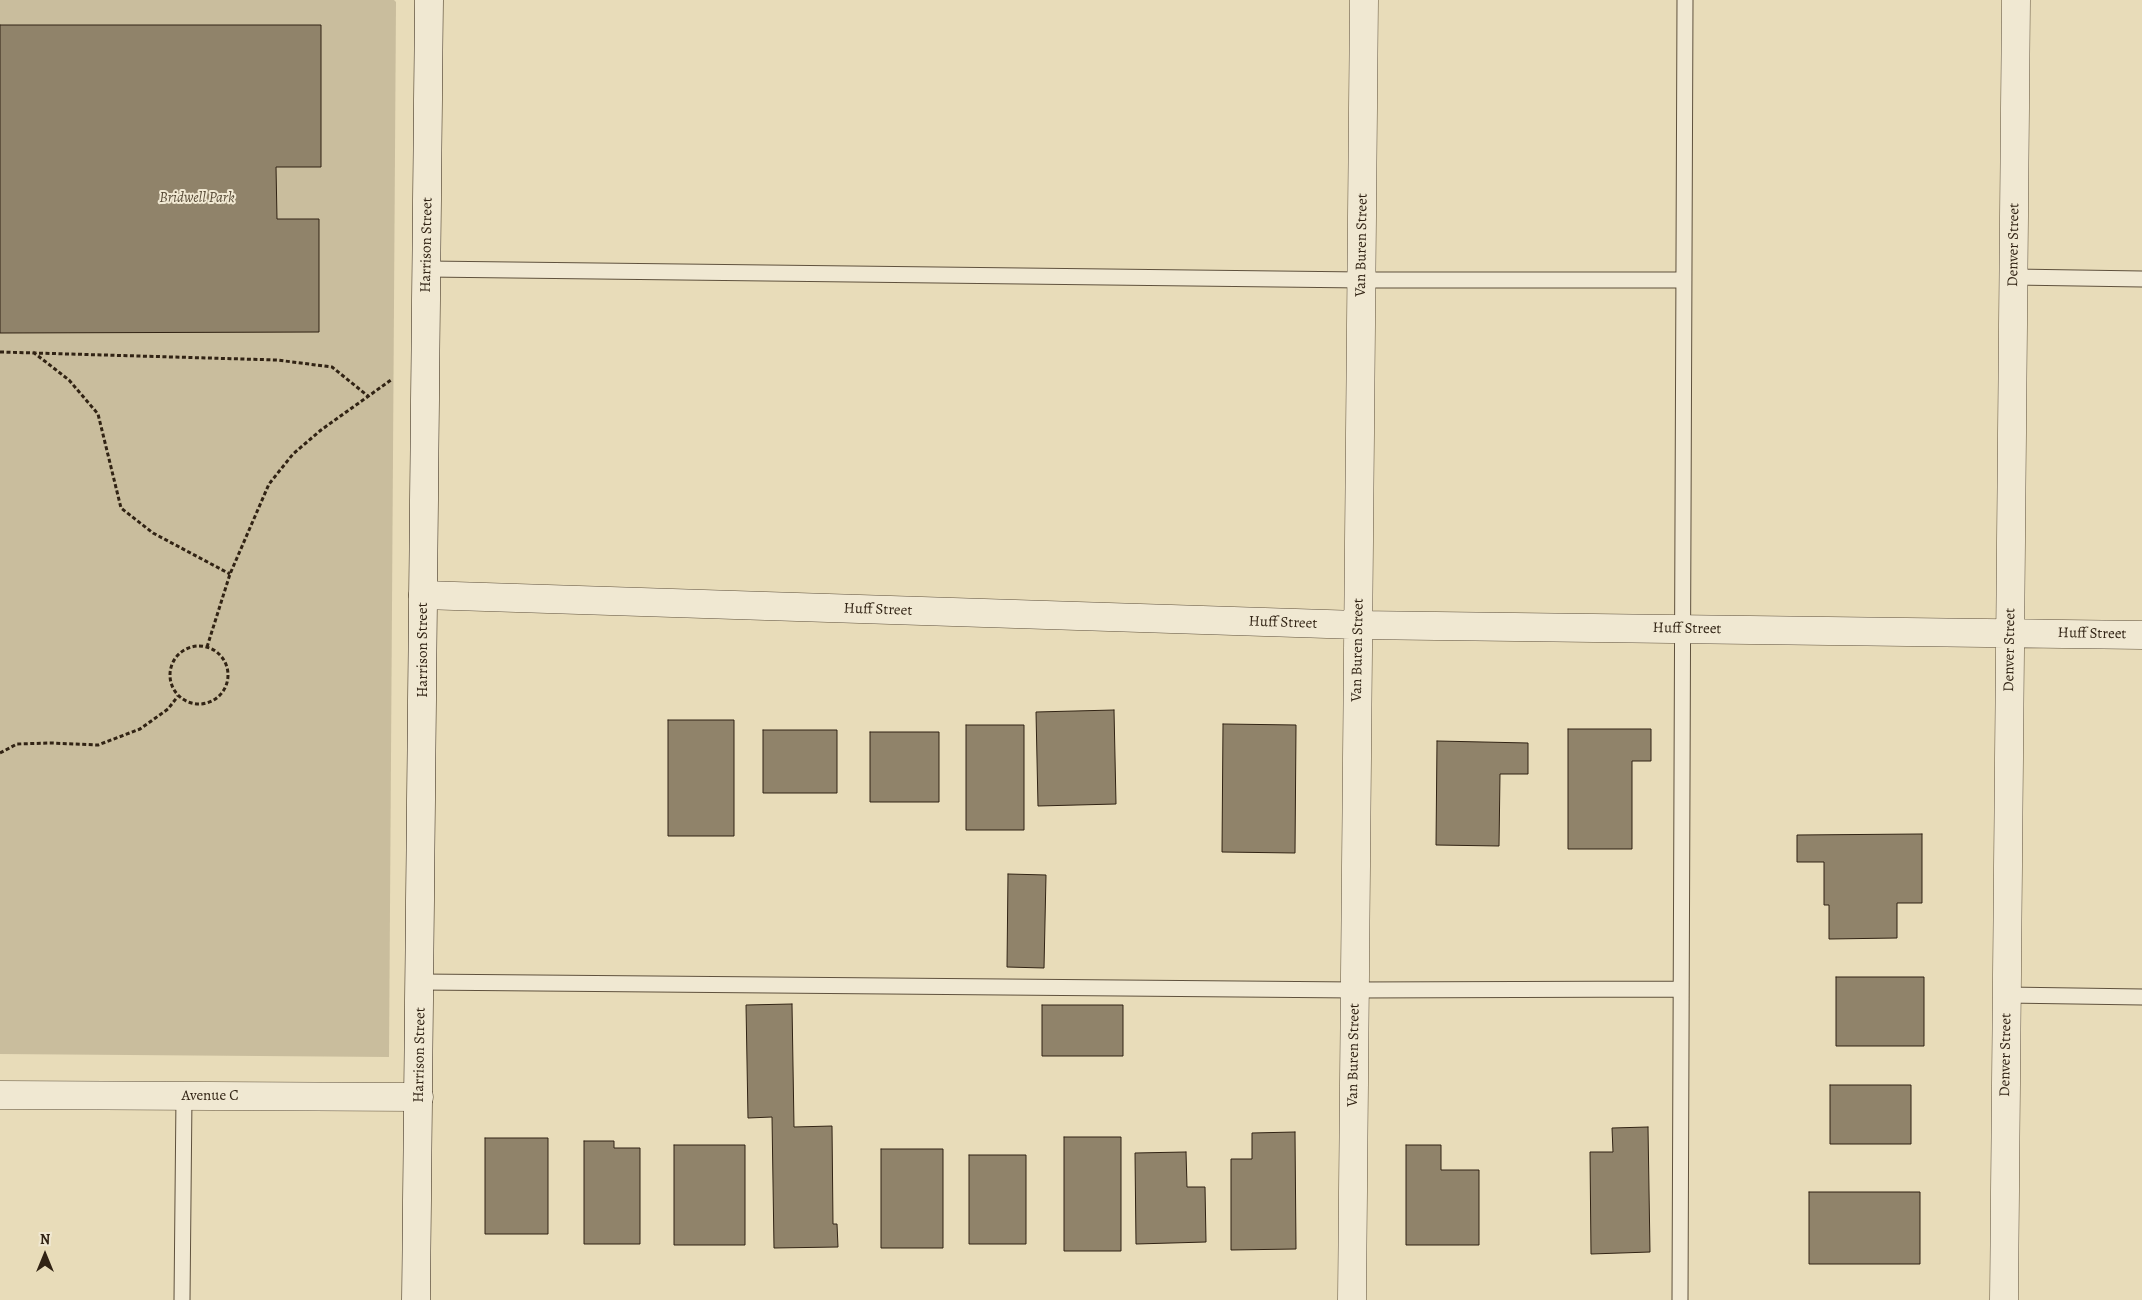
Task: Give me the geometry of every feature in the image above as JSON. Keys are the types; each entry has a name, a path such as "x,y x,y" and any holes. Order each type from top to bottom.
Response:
{"street":[{"name":"Harrison Street","path":"416,1300 429,0"},
{"name":"Van Buren Street","path":"1352,1300 1364,0"},
{"name":"Denver Street","path":"2004,1300 2016,0"},
{"name":"Huff Street","path":"424,595 1358,625 2142,634"},
{"name":"Avenue C","path":"0,1095 419,1097"}],"lane":[{"path":"1680,1300 1685,0"},
{"path":"427,269 1362,280 1684,280"},
{"path":"2014,277 2142,278"},
{"path":"420,982 1355,990 1681,989"},
{"path":"2007,995 2142,997"},
{"path":"182,1300 184,1096"}],"path":[{"path":"0,352 277,360 332,367 368,396"},
{"path":"33,352 69,380 98,414 121,508 153,533 230,574"},
{"path":"207,647 230,574 269,484 293,454 321,430 426,355"},
{"path":"197,645 217,652 224,659 228,668 228,679 218,697 204,704 193,704 178,696 172,688 170,678 172,662 178,654 187,648 197,645"},
{"path":"0,753 17,744 98,745 140,728 168,709 178,696"}],"green space":[{"name":"Bridwell Park","path":"0,0 394,0 396,2 389,1057 0,1054"}],"building":[{"path":"0,25 321,25 321,167 276,167 277,219 319,219 319,332 0,333"},
{"path":"1114,710 1116,804 1038,806 1036,712"},
{"path":"668,720 734,720 734,836 668,836"},
{"path":"1223,724 1296,725 1295,853 1222,852"},
{"path":"966,725 1024,725 1024,830 966,830"},
{"path":"1568,729 1651,729 1651,761 1632,761 1632,849 1568,849"},
{"path":"763,730 837,730 837,793 763,793"},
{"path":"870,732 939,732 939,802 870,802"},
{"path":"1437,741 1528,743 1528,774 1500,774 1499,846 1436,845"},
{"path":"1922,834 1922,903 1897,903 1897,938 1829,939 1829,905 1824,905 1824,862 1797,862 1797,835"},
{"path":"1008,874 1046,875 1044,968 1007,967"},
{"path":"1836,977 1924,977 1924,1046 1836,1046"},
{"path":"792,1004 794,1127 832,1126 833,1224 837,1224 838,1247 774,1248 772,1117 748,1118 746,1005"},
{"path":"1042,1005 1123,1005 1123,1056 1042,1056"},
{"path":"1830,1085 1911,1085 1911,1144 1830,1144"},
{"path":"1648,1127 1650,1252 1591,1254 1590,1152 1613,1152 1612,1128"},
{"path":"1295,1132 1296,1249 1231,1250 1231,1159 1252,1159 1252,1133"},
{"path":"1064,1137 1121,1137 1121,1251 1064,1251"},
{"path":"485,1138 548,1138 548,1234 485,1234"},
{"path":"584,1141 614,1141 614,1148 640,1148 640,1244 584,1244"},
{"path":"674,1145 745,1145 745,1245 674,1245"},
{"path":"1406,1145 1441,1145 1441,1170 1479,1170 1479,1245 1406,1245"},
{"path":"881,1149 943,1149 943,1248 881,1248"},
{"path":"1186,1152 1187,1187 1205,1187 1206,1242 1136,1244 1135,1153"},
{"path":"969,1155 1026,1155 1026,1244 969,1244"},
{"path":"1809,1192 1920,1192 1920,1264 1809,1264"}]}
